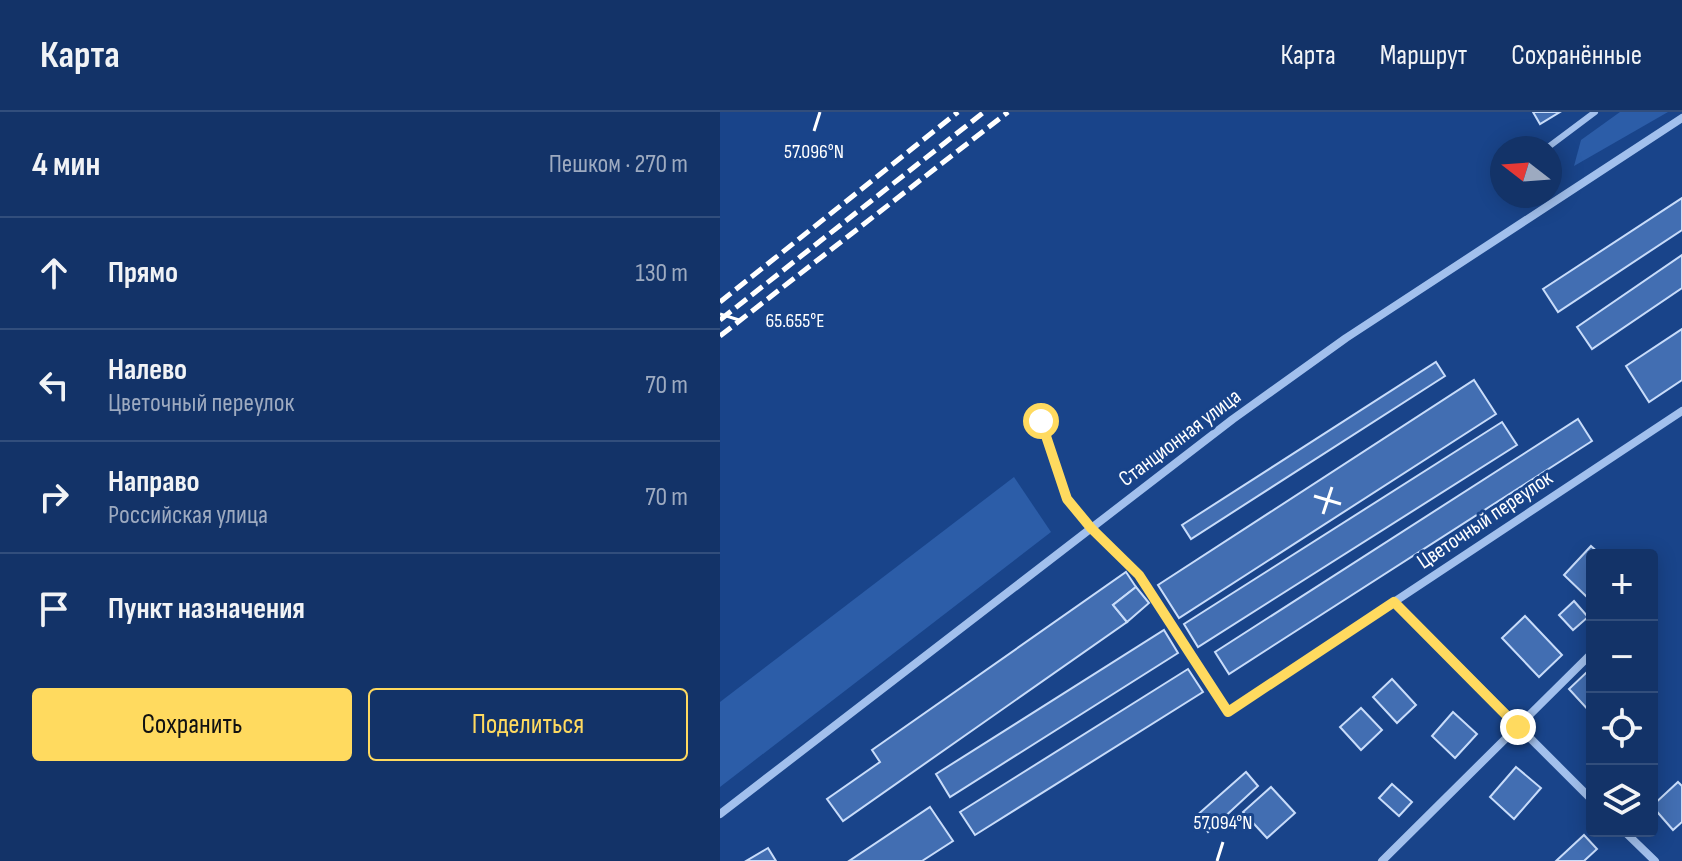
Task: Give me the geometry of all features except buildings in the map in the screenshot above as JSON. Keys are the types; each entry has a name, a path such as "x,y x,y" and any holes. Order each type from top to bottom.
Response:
{"street":[{"name":"Станционная улица","path":"1562,192 1682,118"},
{"name":"Станционная улица","path":"720,814 1233,419 1537,208"},
{"name":"Цветочный переулок","path":"1228,712 1682,411"},
{"path":"1394,602 1586,794"},
{"path":"1382,861 1586,659"},
{"path":"1630,837 1655,861"}],"lane":[{"path":"1562,137 1595,112"},
{"path":"1041,421 1067,499 1091,528 1139,575 1228,712"}],"shaded area":[{"path":"1620,112 1668,112 1574,166 1581,140"},
{"path":"1014,477 1051,532 720,787 720,702"}],"railway":[{"path":"720,302 958,112"},
{"path":"720,320 984,112"},
{"path":"720,336 1008,112"}],"route":[{"path":"1041,421 1067,499 1091,528 1139,575 1228,712 1394,602 1518,727"}]}
